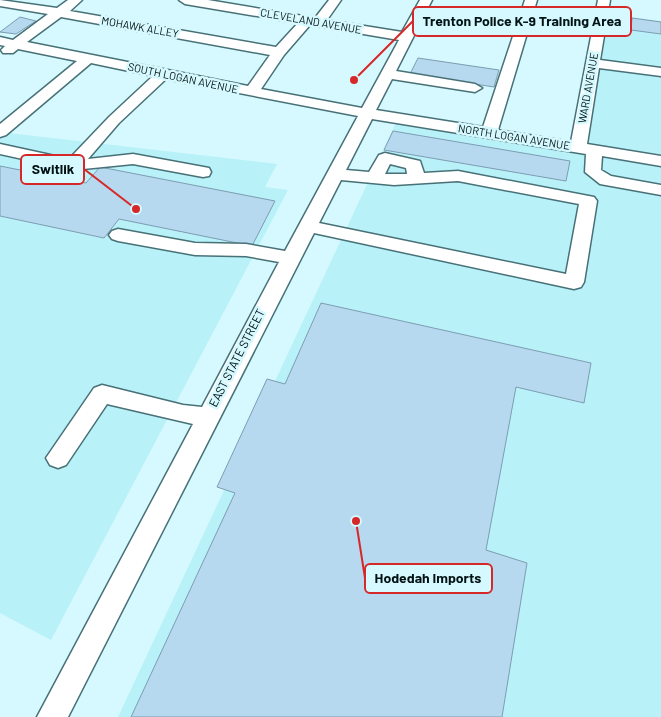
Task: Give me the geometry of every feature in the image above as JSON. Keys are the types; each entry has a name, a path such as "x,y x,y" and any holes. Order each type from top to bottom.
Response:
{"street":[{"path":"0,55 76,0"},
{"name":"CLEVELAND AVENUE","path":"185,0 407,37"},
{"path":"252,92 279,52 335,0"},
{"name":"EAST STATE STREET","path":"52,717 289,258 426,0"},
{"path":"489,133 531,0"},
{"name":"WARD AVENUE","path":"604,0 593,63 586,149 593,172 599,177 661,190"},
{"name":"MOHAWK ALLEY","path":"0,2 279,52"},
{"name":"SOUTH LOGAN AVENUE","path":"0,41 366,114"},
{"path":"0,132 88,59"},
{"path":"593,63 661,72"},
{"path":"73,165 114,120 163,74"},
{"path":"388,74 475,88"},
{"name":"NORTH LOGAN AVENUE","path":"366,114 661,161"},
{"path":"0,149 73,165 133,159 203,172"},
{"path":"306,226 574,282 588,201 458,176 416,179 334,174"},
{"path":"118,235 194,249 246,250 289,258"},
{"path":"58,458 102,394 183,414 207,417"}],"shaded area":[{"path":"607,14 661,21 661,717 118,717 398,118 585,147"},
{"path":"0,132 277,164 265,187 288,190 51,640 0,613"}],"building":[{"path":"20,17 36,21 16,34 0,32"},
{"path":"632,18 661,22 661,34 631,30"},
{"path":"418,58 499,70 494,87 410,74"},
{"path":"393,131 570,161 566,181 384,150"},
{"path":"0,166 86,183 100,167 275,201 252,246 119,219 104,238 0,216"},
{"path":"321,303 591,363 584,403 516,387 486,550 527,563 502,717 131,717 235,493 217,487 267,379 285,384"}],"place":[{"name":"Trenton Police K-9 Training Area","path":"354,80"},
{"name":"Switlik","path":"136,209"},
{"name":"Hodedah Imports","path":"356,521"}]}
